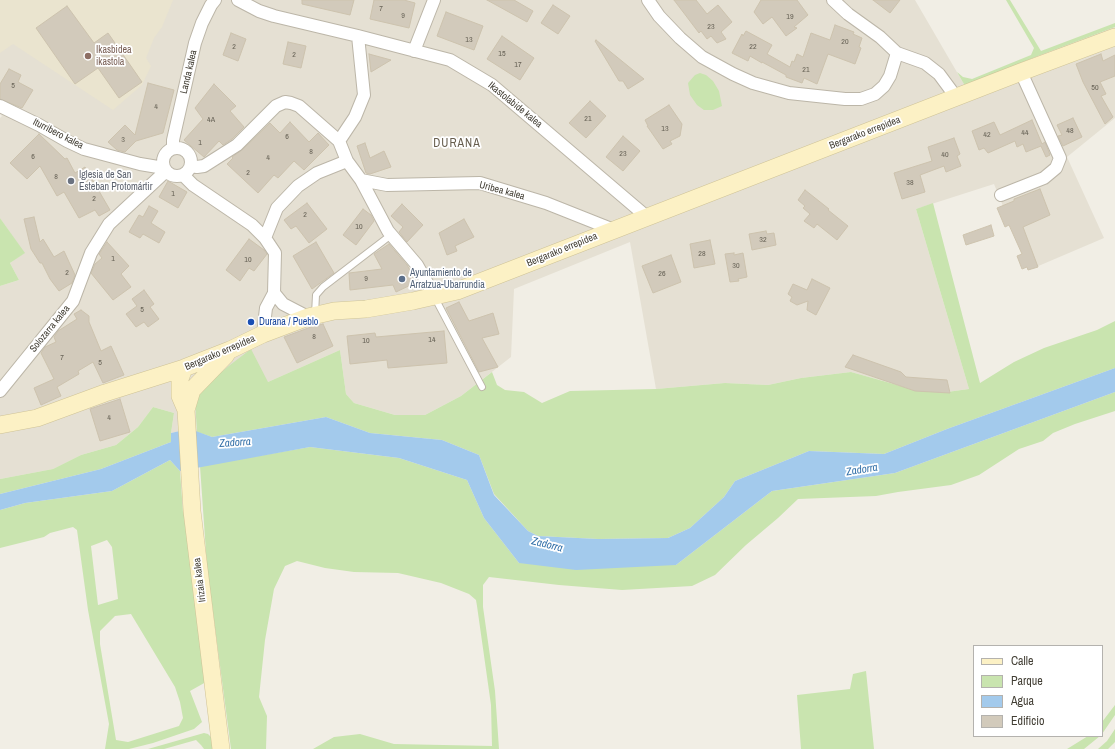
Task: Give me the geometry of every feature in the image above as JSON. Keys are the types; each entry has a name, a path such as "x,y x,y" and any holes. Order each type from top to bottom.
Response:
{"street":[{"name":"Landa kalea","path":"173,148 173,140 195,43 202,23 211,4 215,0"},
{"name":"Ikastolabide kalea","path":"238,0 259,11 274,16 450,60 492,84 647,217"},
{"path":"414,51 434,0"},
{"path":"648,0 659,16 702,57 733,74 754,83 789,93 845,99 861,99 875,94 884,86 890,76 897,53"},
{"path":"833,0 848,14 880,37 897,53 925,63 939,74 956,97"},
{"path":"339,142 355,117 364,94 358,36"},
{"name":"Bergarako errepidea","path":"0,425 37,418 105,393 151,380 230,350 263,334 311,316 334,311 366,309 434,297 457,291 1021,72 1115,38"},
{"path":"1001,195 1044,178 1056,168 1060,158 1021,72"},
{"path":"263,334 266,308 274,293 275,253 265,238 252,225 193,185 187,171 191,157 188,153 181,148 173,148 165,155 163,164 165,170 174,176 187,171 197,167 204,166 237,145 276,106 285,102 292,102 299,106 339,142 347,161 361,180 392,235 417,265 434,297"},
{"name":"Iturribero kalea","path":"0,106 39,125 66,141 84,148 165,170"},
{"path":"265,238 277,208 298,186 317,173 347,161"},
{"name":"Solozarra kalea","path":"0,391 73,301 91,253 109,224 165,170"},
{"name":"Uribea kalea","path":"361,180 387,185 480,183 546,202 614,230"},
{"path":"274,293 283,304 311,316"},
{"path":"151,380 167,380 174,382 186,390 230,350"},
{"name":"Irizaia kalea","path":"184,368 186,390 180,396 186,410 192,511 221,749"}],"lane":[{"path":"311,316 316,295 392,235"},
{"path":"434,297 482,387"}],"shaded area":[{"path":"0,0 915,0 965,86 1115,27 1115,118 1067,157 1104,238 1029,270 994,184 916,209 969,389 947,392 915,390 851,372 801,378 768,385 725,383 656,389 630,242 514,289 511,357 461,396 425,415 395,415 354,403 346,394 340,350 268,382 195,401 197,432 193,430 184,430 171,433 174,413 153,407 138,427 116,445 81,455 53,469 0,479 0,286 19,280 10,263 24,253 0,218 0,118 2,116 0,114"},
{"name":"Ikasbidea ikastola","path":"0,0 173,0 162,27 154,38 146,58 151,66 142,85 113,110 13,44 0,53"}],"green space":[{"path":"1006,0 1010,0 1041,51 1115,23 1115,27 965,86 957,72 963,77 972,79 1031,55 1034,48"},
{"path":"700,73 706,75 713,81 719,91 722,106 713,110 704,110 697,105 690,95 688,83 695,75"},
{"path":"933,203 980,383 1014,362 1044,348 1097,330 1115,321 1115,368 947,429 884,454 809,451 735,481 724,497 690,528 668,538 598,539 538,536 528,531 494,494 479,455 442,440 370,433 326,417 212,437 197,432 195,401 207,384 251,349 268,382 340,350 346,394 354,403 395,415 425,415 461,396 492,372 497,385 505,390 524,392 542,403 570,391 656,389 725,383 768,385 801,378 851,372 915,390 947,392 969,389 916,209"},
{"path":"0,218 25,253 10,263 19,280 0,286"},
{"path":"1115,392 1115,411 1053,433 1043,441 1019,449 979,475 951,485 876,496 798,499 715,575 692,586 622,590 489,577 483,585 483,607 495,691 499,749 313,749 334,737 360,734 394,744 492,746 491,705 476,600 469,594 441,583 398,573 354,572 325,568 297,561 285,566 274,589 265,640 259,697 267,716 266,749 231,749 207,567 200,466 310,447 399,458 467,480 484,518 519,563 676,565 772,491 895,473"},
{"path":"153,407 174,413 171,442 101,469 0,494 0,479 53,469 81,455 116,445 138,427"},
{"path":"170,460 180,471 183,512 188,512 206,682 190,691 202,722 194,729 153,743 129,749 105,749 109,724 88,610 77,530 73,527 50,533 44,537 0,548 0,510 25,503 112,491","holes":["107,540 112,547 118,599 98,605 91,546","131,614 175,687 183,718 179,726 128,742 116,740 100,644 100,631 115,616"]},
{"path":"866,671 874,749 801,749 797,695 850,689 853,674"},
{"path":"1115,705 1115,715 1103,733 1103,721"},
{"path":"1115,729 1115,742 1108,749 1098,749 1107,741"},
{"path":"204,733 208,734 212,738 215,749 204,749 196,740 164,749 148,749"},
{"path":"1086,737 1099,737 1084,749 1067,749"}],"water":[{"name":"Zadorra","path":"1115,368 1115,392 895,473 772,491 676,565 576,570 519,563 484,518 467,480 399,458 310,447 180,471 170,460 112,491 25,503 0,510 0,494 101,469 171,442 171,433 184,430 193,430 212,437 326,417 370,433 442,440 479,455 494,495 528,531 538,536 598,539 668,538 690,528 724,497 735,481 809,451 884,454 947,429"}],"building":[{"path":"302,0 354,0 350,15 302,4"},
{"path":"374,0 404,0 415,3 409,28 370,19"},
{"path":"487,0 514,0 533,11 527,22"},
{"path":"674,0 696,0 707,14 718,5 732,22 721,32 726,39 717,43 711,36 707,39 701,31 699,33"},
{"path":"761,0 797,0 808,15 794,27 797,28 786,36 772,17 763,24 754,12"},
{"path":"873,0 900,0 890,13"},
{"path":"553,5 570,16 558,34 541,23"},
{"path":"67,6 94,43 108,33 142,82 119,98 98,68 75,84 36,28"},
{"path":"446,12 483,26 474,50 437,36"},
{"path":"835,25 854,32 853,34 862,38 859,47 861,48 855,64 828,54 817,84 804,78 802,83 786,77 786,75 750,56 748,61 732,53 742,34 743,36 746,31 772,45 767,54 790,67 797,54 803,57 811,33 830,40"},
{"path":"231,33 246,39 238,61 223,55"},
{"path":"502,36 534,58 520,80 487,59"},
{"path":"596,40 644,79 628,89 623,81 619,81 595,41"},
{"path":"288,42 306,46 301,68 283,64"},
{"path":"369,54 391,60 371,72"},
{"path":"1101,54 1103,61 1115,55 1115,76 1100,82 1106,94 1101,96 1113,117 1105,124 1083,82 1076,64"},
{"path":"9,69 21,75 18,82 33,90 22,108 0,99 0,84"},
{"path":"148,83 174,90 163,133 136,141 125,152 117,150 108,142 125,125 135,135"},
{"path":"214,84 236,106 230,111 244,127 232,139 223,145 219,141 204,157 184,140 203,119 195,108"},
{"path":"590,101 606,116 586,138 569,123"},
{"path":"669,105 682,124 680,136 670,141 672,144 663,149 647,126 645,120"},
{"path":"1073,118 1082,137 1063,146 1058,136 1062,135 1057,125"},
{"path":"1032,120 1042,144 1045,142 1050,155 1046,157 1041,146 1026,152 1023,144 1017,147 1015,141 988,153 984,148 979,150 972,131 994,122 1000,135"},
{"path":"290,122 309,142 318,133 329,145 304,170 294,161 278,178 274,175 258,193 227,164 233,158 232,157 242,150 270,123 280,133"},
{"name":"Iglesia de San Esteban Protomártir","path":"39,134 65,159 67,158 75,173 85,167 110,210 99,216 95,210 79,218 64,192 57,196 40,166 27,179 10,163"},
{"path":"623,136 640,151 623,171 606,157"},
{"path":"954,138 960,154 957,156 961,166 946,172 944,166 920,175 925,192 902,199 894,173 932,161 928,147"},
{"path":"365,143 370,158 384,151 391,167 370,174 366,173 357,146"},
{"path":"168,181 187,192 178,208 159,197"},
{"path":"1040,189 1050,215 1023,227 1038,267 1028,270 1027,267 1022,269 1017,256 1022,254 1009,225 1005,227 997,208 1014,201 1014,199"},
{"path":"805,190 848,226 837,240 817,224 814,228 804,221 810,214 803,208 805,206 798,200"},
{"path":"307,203 327,229 309,243 296,226 291,229 284,220"},
{"path":"402,204 423,225 407,242 399,232 403,227 391,216"},
{"path":"149,206 158,211 151,223 165,232 159,243 143,234 140,238 129,232 139,215 143,217"},
{"path":"363,209 371,215 374,221 356,245 343,235"},
{"path":"34,217 40,242 43,239 54,257 64,251 75,275 72,283 59,291 50,279 42,263 40,263 31,249 24,219"},
{"path":"464,219 474,237 455,246 457,251 447,255 439,233"},
{"path":"991,225 994,236 966,245 963,235"},
{"path":"766,231 767,234 774,233 776,245 752,250 749,234"},
{"path":"249,239 267,254 254,271 249,268 240,281 226,270"},
{"path":"710,240 715,264 694,268 690,244"},
{"path":"107,242 129,266 121,274 131,287 113,300 91,273 95,264 102,258 99,254"},
{"path":"316,242 334,273 312,289 293,256"},
{"path":"389,244 407,265 417,282 396,292 393,285 350,290 349,273 382,269 374,254"},
{"path":"734,253 734,255 743,253 747,277 738,279 739,281 730,282 725,254"},
{"path":"671,255 681,282 653,293 642,266"},
{"path":"812,279 830,288 816,315 807,310 808,301 797,305 790,301 792,297 788,294 793,284 807,290"},
{"path":"144,290 154,304 150,307 159,319 148,327 144,322 136,327 126,314 137,306 132,299"},
{"path":"459,302 469,321 493,313 499,334 482,338 498,367 479,372 446,308"},
{"path":"81,310 89,316 89,322 101,351 111,346 124,375 103,383 93,362 78,371 79,374 57,387 61,396 41,405 34,388 54,379 41,353 45,347 56,342 54,337 58,331 77,319 74,314"},
{"path":"323,324 333,346 297,363 284,337"},
{"path":"444,331 447,363 388,368 387,360 350,364 347,336 375,333 376,337"},
{"path":"853,355 901,372 906,377 947,380 950,393 915,391 845,367"},
{"path":"120,399 130,432 100,441 90,409"}],"place":[{"name":"Ikasbidea ikastola","path":"88,56"},
{"name":"Iglesia de San Esteban Protomártir","path":"71,181"},
{"name":"Ayuntamiento de Arratzua-Ubarrundia","path":"402,279"},
{"name":"Durana / Pueblo","path":"251,322"}],"district":[{"name":"DURANA","path":"457,144"}]}
